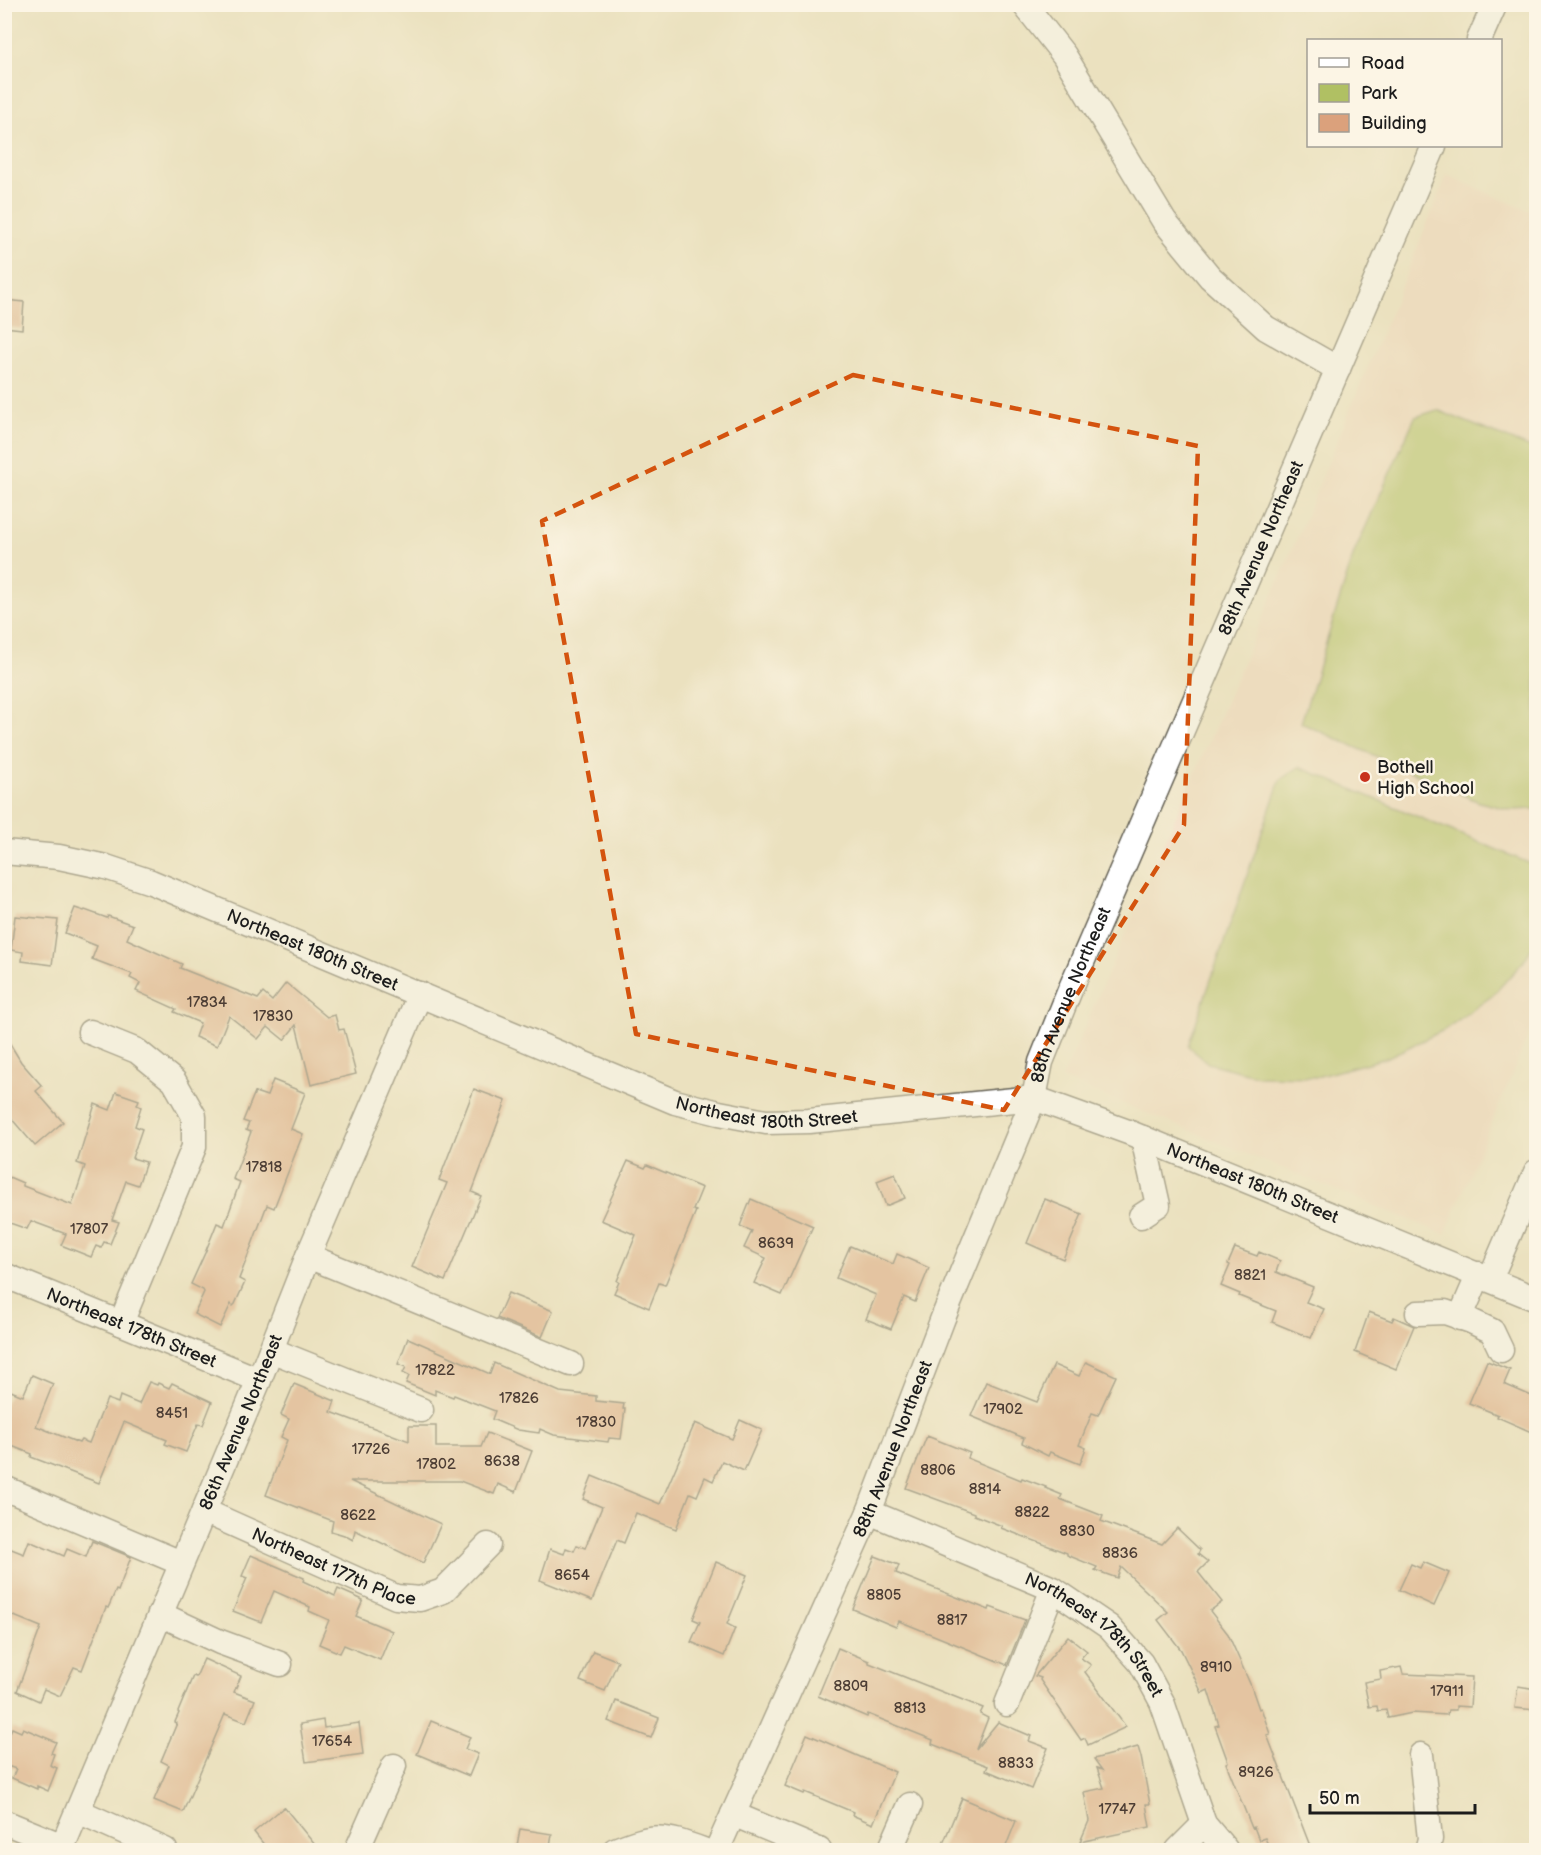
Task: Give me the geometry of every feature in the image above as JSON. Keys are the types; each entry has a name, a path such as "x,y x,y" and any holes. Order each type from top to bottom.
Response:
{"street":[{"path":"1024,4 1064,55 1164,221 1210,277 1266,328 1338,369"},
{"path":"1479,39 1495,4"},
{"name":"88th Avenue Northeast","path":"717,1851 869,1512 943,1318 1034,1098 1041,1062 1070,990 1434,147"},
{"name":"Northeast 180th Street","path":"4,852 59,857 106,867 151,882 675,1102 719,1113 766,1122 809,1121 1034,1098 1143,1138 1536,1299"},
{"name":"86th Avenue Northeast","path":"62,1848 259,1380 308,1256 420,994"},
{"path":"90,1032 137,1051 146,1058 174,1081 194,1116 194,1148 121,1323"},
{"path":"1141,1216 1158,1205 1143,1138"},
{"path":"1460,1317 1484,1277 1536,1172"},
{"path":"308,1256 571,1364"},
{"name":"Northeast 178th Street","path":"4,1275 259,1380"},
{"path":"1418,1312 1445,1312 1492,1331 1501,1350"},
{"path":"271,1350 421,1410"},
{"path":"4,1488 181,1563"},
{"name":"Northeast 177th Place","path":"204,1511 396,1597 420,1599 443,1591 488,1545"},
{"name":"Northeast 178th Street","path":"869,1512 1053,1589 1109,1627 1141,1663 1162,1702 1204,1824 1226,1851"},
{"path":"1007,1704 1053,1589"},
{"path":"160,1614 220,1642 280,1664"},
{"path":"1421,1755 1430,1839 1427,1851"},
{"path":"357,1851 394,1766"},
{"path":"890,1851 910,1805"},
{"path":"78,1811 165,1851"},
{"path":"733,1814 819,1851"},
{"path":"4,1822 62,1848"},
{"path":"1178,1851 1204,1824"},
{"path":"615,1851 655,1837 672,1839 703,1851"}],"highlighted area":[{"path":"853,375 1198,446 1184,825 1004,1110 636,1034 542,521"}],"shaded area":[{"name":"Bothell High School","path":"1447,175 1536,214 1536,1017 1445,1234 1062,1079 1298,536"}],"green space":[{"path":"1437,410 1536,450 1536,809 1511,810 1479,802 1301,723 1354,553 1415,417"},
{"path":"1299,767 1536,866 1536,940 1524,961 1492,996 1444,1030 1386,1058 1316,1077 1258,1076 1208,1063 1188,1046 1280,780"}],"building":[{"path":"4,300 24,302 22,329 4,327"},
{"path":"75,908 133,925 127,939 182,964 180,968 258,999 263,993 272,1001 286,983 327,1017 335,1015 339,1030 344,1029 356,1074 311,1085 296,1025 284,1040 268,1027 258,1039 229,1016 217,1046 195,1037 200,1023 136,991 140,983 130,978 132,974 92,959 97,946 65,933"},
{"path":"15,916 58,920 52,965 22,961 23,952 11,950"},
{"path":"4,1034 21,1062 42,1086 36,1091 63,1122 35,1146 4,1110"},
{"path":"273,1080 305,1093 291,1129 303,1134 274,1208 267,1205 239,1279 245,1282 235,1304 233,1306 231,1304 220,1327 194,1314 204,1292 191,1284 217,1223 224,1226 240,1182 233,1179 251,1132 246,1130 249,1123 243,1121 255,1092 267,1096"},
{"path":"474,1089 506,1101 472,1192 481,1196 445,1281 412,1267 447,1183 439,1180"},
{"path":"116,1092 139,1100 137,1105 141,1107 135,1126 142,1129 132,1158 146,1162 138,1185 126,1181 112,1220 119,1222 110,1244 104,1242 101,1248 96,1246 91,1257 61,1245 66,1234 31,1221 27,1229 4,1221 4,1187 9,1177 23,1183 23,1186 72,1205 85,1166 77,1163 95,1104 110,1110"},
{"path":"628,1161 645,1168 647,1165 702,1188 693,1210 696,1211 665,1285 659,1283 649,1308 614,1293 636,1235 601,1220"},
{"path":"895,1174 905,1198 886,1206 877,1181"},
{"path":"751,1199 813,1226 782,1295 754,1283 766,1258 744,1248 752,1231 740,1226"},
{"path":"1045,1199 1082,1214 1063,1259 1027,1243"},
{"path":"850,1246 893,1264 897,1254 929,1268 915,1302 904,1297 891,1329 866,1319 876,1295 836,1278"},
{"path":"1235,1248 1257,1256 1259,1252 1280,1261 1276,1272 1313,1287 1306,1302 1324,1309 1311,1338 1272,1322 1276,1311 1221,1286"},
{"path":"508,1293 553,1311 542,1337 497,1318"},
{"path":"1369,1312 1392,1321 1394,1317 1414,1326 1396,1369 1355,1352"},
{"path":"408,1338 490,1374 494,1363 560,1392 596,1396 596,1401 624,1404 621,1439 609,1438 608,1442 554,1435 540,1429 539,1433 518,1430 492,1419 495,1411 454,1395 453,1397 435,1390 435,1395 406,1383 409,1376 403,1373 406,1367 398,1364"},
{"path":"1487,1361 1510,1370 1504,1384 1536,1398 1536,1434 1469,1403"},
{"path":"1086,1362 1116,1376 1098,1415 1092,1413 1079,1445 1086,1448 1080,1464 1050,1452 1048,1456 1022,1443 1024,1438 971,1416 986,1382 1037,1402 1054,1365 1079,1376"},
{"path":"32,1375 53,1384 36,1426 79,1443 81,1440 89,1443 107,1399 118,1403 120,1396 139,1404 149,1382 169,1388 172,1383 212,1402 203,1425 198,1424 186,1452 165,1444 167,1440 124,1422 99,1483 31,1457 32,1454 4,1443 4,1406 11,1391 23,1396"},
{"path":"294,1384 335,1401 331,1412 409,1441 409,1426 436,1426 436,1447 481,1447 487,1433 532,1451 516,1492 498,1484 494,1494 460,1481 350,1481 441,1524 423,1563 355,1530 353,1540 331,1531 333,1521 266,1495 287,1440 281,1437 289,1419 281,1415"},
{"path":"740,1420 762,1430 744,1471 722,1461 713,1481 705,1477 697,1496 690,1493 676,1529 636,1513 624,1543 617,1540 592,1601 540,1580 550,1549 564,1554 566,1548 574,1551 577,1545 585,1548 602,1507 583,1499 592,1476 660,1504 695,1423 732,1439"},
{"path":"927,1436 970,1453 967,1458 1021,1480 1022,1478 1046,1487 1062,1495 1060,1499 1103,1516 1101,1521 1162,1544 1177,1528 1200,1550 1198,1554 1208,1562 1198,1572 1222,1602 1210,1611 1228,1634 1259,1709 1261,1708 1270,1734 1267,1735 1312,1851 1276,1851 1274,1845 1269,1847 1265,1838 1259,1840 1226,1763 1228,1762 1215,1726 1219,1725 1208,1690 1202,1693 1181,1650 1158,1620 1168,1612 1121,1567 1117,1578 1095,1570 1097,1567 1067,1555 1067,1553 1001,1528 1002,1526 974,1515 974,1513 906,1488"},
{"path":"29,1541 64,1556 67,1549 86,1557 92,1541 131,1557 118,1591 116,1590 108,1608 106,1607 82,1670 74,1667 60,1696 44,1689 39,1701 17,1691 41,1627 4,1612 4,1546 24,1554"},
{"path":"251,1555 304,1578 303,1581 335,1596 338,1589 363,1600 356,1616 392,1631 380,1660 344,1645 340,1653 319,1644 329,1620 309,1611 310,1607 274,1591 261,1622 233,1611 247,1578 242,1576"},
{"path":"875,1556 899,1565 896,1573 989,1610 990,1607 1025,1620 1007,1665 899,1621 896,1627 853,1609"},
{"path":"716,1562 747,1575 727,1624 735,1628 724,1656 691,1642 700,1622 693,1619"},
{"path":"1423,1562 1449,1573 1434,1606 1399,1590 1411,1564 1420,1568"},
{"path":"1068,1636 1087,1651 1081,1658 1091,1665 1085,1672 1126,1727 1088,1745 1085,1738 1081,1740 1040,1680 1041,1678 1035,1676"},
{"path":"838,1648 869,1661 869,1663 983,1708 980,1714 988,1718 976,1749 998,1722 1031,1736 1029,1741 1048,1748 1031,1789 986,1770 988,1766 932,1744 933,1740 868,1714 867,1717 818,1696"},
{"path":"593,1651 618,1661 605,1691 580,1681"},
{"path":"204,1659 241,1676 234,1692 255,1700 246,1722 225,1714 183,1812 154,1800 169,1765 161,1761 177,1723 175,1722 178,1712 193,1676 196,1677"},
{"path":"1401,1667 1403,1674 1472,1677 1470,1707 1456,1706 1456,1710 1448,1710 1447,1715 1412,1713 1388,1718 1386,1710 1378,1711 1377,1706 1369,1707 1364,1682 1381,1679 1380,1671"},
{"path":"1518,1686 1536,1689 1536,1710 1515,1708"},
{"path":"616,1701 659,1718 651,1738 608,1721"},
{"path":"323,1720 324,1728 359,1723 363,1754 306,1762 300,1724"},
{"path":"431,1721 470,1737 465,1749 478,1754 469,1776 417,1754"},
{"path":"12,1728 21,1732 23,1728 56,1742 51,1753 54,1754 50,1765 57,1768 48,1791 37,1786 37,1789 12,1778 16,1769 4,1765 4,1746"},
{"path":"807,1734 895,1772 873,1824 852,1815 853,1812 785,1786"},
{"path":"1138,1747 1150,1804 1146,1804 1150,1827 1080,1842 1089,1821 1084,1792 1104,1788 1097,1768 1102,1770 1094,1759"},
{"path":"962,1798 1016,1821 1004,1851 940,1851"},
{"path":"284,1807 320,1851 269,1851 254,1832"},
{"path":"520,1829 552,1834 549,1851 516,1851"}],"place":[{"name":"Bothell High School","path":"1365,777"}]}
